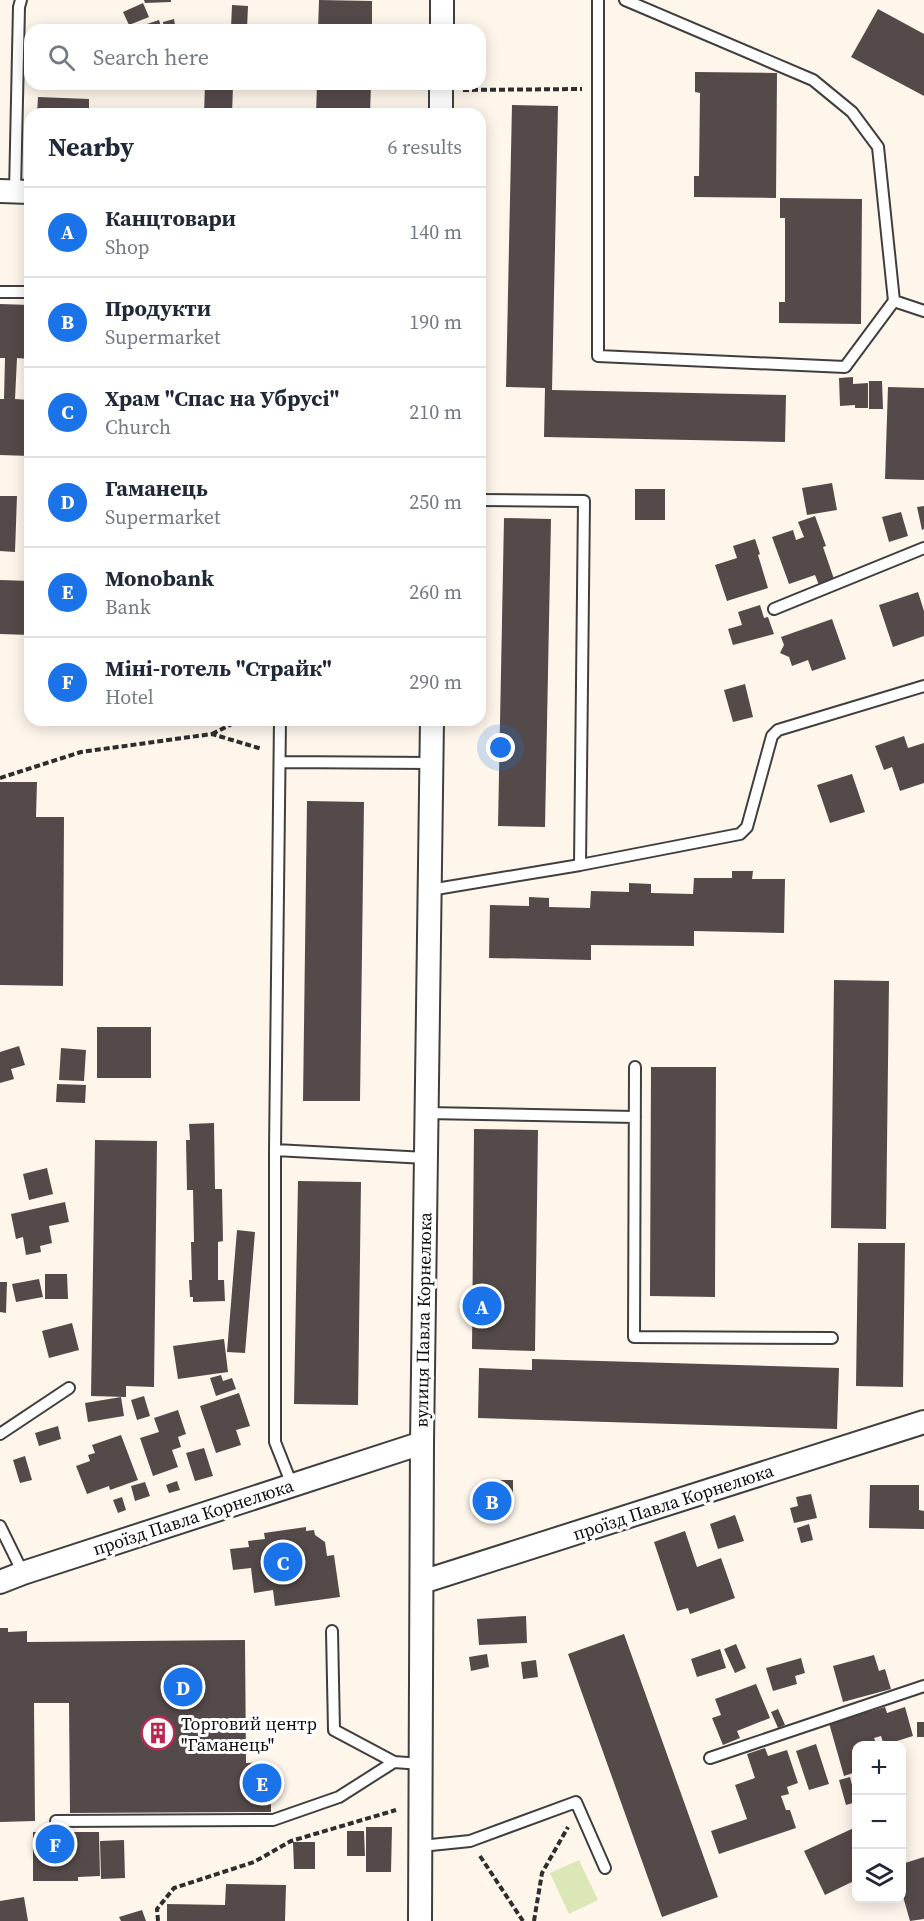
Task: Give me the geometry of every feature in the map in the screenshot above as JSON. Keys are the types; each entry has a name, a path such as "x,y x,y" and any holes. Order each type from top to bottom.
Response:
{"street":[{"path":"442,0 442,24"},
{"path":"441,90 441,108"},
{"name":"вулиця Павла Корнелюка","path":"420,1921 422,1443 432,726"},
{"name":"проїзд Павла Корнелюка","path":"422,1582 924,1422"},
{"name":"проїзд Павла Корнелюка","path":"0,1582 422,1443"}],"lane":[{"path":"15,192 21,0"},
{"path":"597,0 597,356 845,367 894,301 878,147 852,112 813,80 625,0"},
{"path":"0,292 24,292"},
{"path":"894,301 924,311"},
{"path":"486,500 584,501 580,865"},
{"path":"774,609 924,548"},
{"path":"430,890 580,865 740,834 747,827 772,736 778,730 924,686"},
{"path":"280,726 275,1150 275,1442 292,1485"},
{"path":"280,758 432,763"},
{"path":"636,1067 634,1337 832,1338"},
{"path":"426,1113 635,1117"},
{"path":"275,1150 426,1158"},
{"path":"0,1434 69,1388"},
{"path":"0,1526 23,1573"},
{"path":"332,1630 334,1730 394,1762 421,1764"},
{"path":"710,1758 924,1686"},
{"path":"56,1821 273,1820 339,1797 394,1762"},
{"path":"421,1846 470,1841 576,1802 604,1868"}],"path":[{"path":"486,88 597,89"},
{"path":"0,778 81,752 212,734 228,726"},
{"path":"212,734 280,758"},
{"path":"158,1921 157,1909 174,1888 254,1862 291,1841 390,1811 421,1807"},
{"path":"534,1921 542,1874 567,1828 580,1812"},
{"path":"470,1841 523,1921"}],"green space":[{"path":"579,1860 598,1900 569,1914 550,1873"}],"building":[{"path":"144,0 171,0 171,2 145,3"},
{"path":"319,0 372,1 372,24 318,24"},
{"path":"143,3 149,17 129,24 123,12"},
{"path":"232,5 248,6 247,24 231,24"},
{"path":"878,9 924,34 924,96 851,57"},
{"path":"174,19 175,24 163,24 163,22"},
{"path":"159,20 160,24 147,24"},
{"path":"695,72 777,73 776,198 694,197 694,176 699,176 700,93 695,92"},
{"path":"205,90 233,90 232,108 204,108"},
{"path":"317,90 371,90 370,108 316,108"},
{"path":"38,97 89,99 89,108 37,108"},
{"path":"512,105 558,106 552,390 786,395 785,442 544,437 545,388 506,387"},
{"path":"780,198 862,199 861,324 779,323 779,302 785,302 785,218 780,218"},
{"path":"0,304 24,305 24,359 17,358 15,399 24,400 24,456 0,455 0,399 4,399 5,358 0,358"},
{"path":"853,377 853,384 868,383 868,408 855,408 855,405 840,406 839,378"},
{"path":"869,381 882,381 883,409 869,409"},
{"path":"888,387 924,388 924,480 885,479"},
{"path":"832,483 837,510 807,515 802,488"},
{"path":"635,489 665,489 665,520 635,520"},
{"path":"0,496 17,496 15,552 0,551"},
{"path":"924,506 924,529 922,530 917,507"},
{"path":"901,512 908,536 889,542 882,517"},
{"path":"815,516 826,546 823,547 834,579 819,585 815,575 789,584 772,537 793,530 796,540 804,537 798,522"},
{"path":"504,518 551,519 545,827 498,826"},
{"path":"755,539 768,588 727,601 715,565 737,558 733,546"},
{"path":"0,580 24,581 24,635 0,634"},
{"path":"918,592 924,611 924,636 893,647 879,605"},
{"path":"760,605 764,618 768,617 774,634 733,645 728,629 742,625 738,612"},
{"path":"832,619 846,659 812,671 808,660 792,666 789,657 780,653 784,645 781,637"},
{"path":"745,684 753,717 733,722 724,690"},
{"path":"904,736 908,748 924,743 924,783 900,791 892,767 884,770 875,746"},
{"path":"852,774 865,812 830,823 817,785"},
{"path":"0,782 37,782 36,817 64,817 63,986 0,985"},
{"path":"307,801 364,802 360,1101 303,1101"},
{"path":"732,871 753,871 752,879 785,879 784,933 694,931 694,946 591,945 591,960 489,958 490,905 529,906 529,897 549,898 549,907 590,908 591,891 629,892 629,883 651,884 651,893 693,894 694,878 732,878"},
{"path":"834,980 889,981 886,1229 831,1228"},
{"path":"97,1027 151,1027 151,1078 97,1078"},
{"path":"19,1046 25,1065 11,1069 14,1079 0,1083 0,1052"},
{"path":"61,1048 86,1050 84,1081 59,1080"},
{"path":"651,1067 716,1067 715,1297 650,1296"},
{"path":"57,1084 86,1085 85,1103 56,1102"},
{"path":"214,1123 215,1189 222,1189 223,1241 218,1242 218,1280 224,1280 225,1301 193,1302 193,1297 190,1297 189,1280 192,1280 191,1242 194,1242 193,1190 187,1190 186,1140 190,1140 189,1124"},
{"path":"474,1129 538,1130 535,1351 472,1349"},
{"path":"95,1140 157,1141 154,1387 126,1386 126,1397 91,1396"},
{"path":"47,1168 53,1194 29,1200 23,1174"},
{"path":"298,1181 361,1182 358,1405 294,1404"},
{"path":"65,1202 69,1222 49,1226 52,1243 40,1246 41,1252 26,1255 23,1237 16,1239 11,1214"},
{"path":"237,1230 255,1232 245,1353 227,1352"},
{"path":"858,1243 905,1243 903,1387 856,1386"},
{"path":"45,1274 67,1274 68,1299 45,1299"},
{"path":"39,1279 43,1297 16,1302 12,1284"},
{"path":"0,1282 7,1282 6,1313 0,1312"},
{"path":"72,1323 79,1350 49,1358 42,1331"},
{"path":"224,1339 228,1372 178,1379 173,1346"},
{"path":"532,1359 839,1368 837,1429 478,1418 479,1368 532,1370"},
{"path":"221,1375 223,1381 232,1378 236,1389 216,1396 210,1378"},
{"path":"239,1393 250,1426 236,1430 241,1445 216,1453 200,1406"},
{"path":"144,1396 150,1416 137,1420 131,1400"},
{"path":"121,1397 124,1416 88,1422 85,1403"},
{"path":"178,1410 186,1434 178,1437 181,1447 172,1450 178,1467 153,1476 140,1438 159,1432 154,1418"},
{"path":"58,1426 61,1439 39,1446 35,1433"},
{"path":"121,1435 138,1480 110,1490 109,1486 87,1494 76,1466 90,1461 88,1455 95,1453 92,1445"},
{"path":"204,1448 213,1476 195,1481 186,1453"},
{"path":"25,1456 32,1480 20,1483 13,1460"},
{"path":"498,1480 513,1480 513,1493 506,1493 505,1514 486,1514 490,1492 486,1488"},
{"path":"177,1481 180,1490 169,1493 166,1485"},
{"path":"145,1482 150,1496 135,1501 131,1486"},
{"path":"870,1485 919,1485 919,1510 924,1511 924,1529 869,1528"},
{"path":"811,1494 817,1518 794,1523 790,1508 798,1506 796,1497"},
{"path":"122,1497 126,1510 118,1513 113,1500"},
{"path":"735,1515 744,1541 718,1549 710,1524"},
{"path":"809,1524 813,1540 801,1543 797,1528"},
{"path":"306,1527 306,1531 314,1530 315,1535 325,1542 327,1556 334,1555 340,1597 275,1606 273,1590 254,1593 251,1568 233,1570 230,1549 249,1547 248,1541 265,1539 264,1533"},
{"path":"685,1531 697,1567 721,1558 735,1598 690,1614 688,1608 677,1611 654,1542"},
{"path":"526,1616 527,1643 479,1645 477,1619"},
{"name":"Торговий центр \"Гаманець\"","path":"0,1628 8,1628 8,1632 27,1631 27,1642 245,1640 246,1763 271,1762 271,1812 70,1813 69,1703 34,1703 35,1821 0,1822"},
{"path":"624,1634 718,1897 662,1917 568,1654"},
{"path":"736,1644 746,1668 735,1673 724,1649"},
{"path":"720,1649 726,1668 697,1677 691,1659"},
{"path":"487,1654 489,1667 471,1671 469,1657"},
{"path":"874,1655 879,1671 885,1669 891,1689 843,1702 833,1666"},
{"path":"801,1658 805,1673 795,1676 797,1684 773,1691 766,1668"},
{"path":"536,1660 538,1677 523,1679 521,1662"},
{"path":"756,1684 770,1718 737,1731 740,1738 723,1745 712,1718 721,1715 715,1699"},
{"path":"885,1707 887,1713 905,1707 913,1736 897,1741 883,1741 881,1736 874,1738 875,1741 852,1741 852,1773 844,1776 829,1723"},
{"path":"778,1709 785,1725 778,1728 771,1712"},
{"path":"917,1722 924,1722 924,1737 917,1737"},
{"path":"816,1744 829,1784 809,1790 796,1751"},
{"path":"765,1748 768,1756 787,1750 798,1783 787,1787 789,1794 781,1796 786,1810 790,1810 796,1828 719,1854 711,1831 747,1819 735,1785 755,1778 747,1754"},
{"path":"850,1777 852,1803 846,1805 839,1780"},
{"path":"366,1827 392,1827 391,1872 366,1872"},
{"path":"852,1829 852,1882 825,1895 804,1851"},
{"path":"347,1831 364,1831 365,1856 347,1856"},
{"path":"33,1832 99,1832 100,1876 78,1877 78,1881 33,1881"},
{"path":"124,1840 125,1878 101,1879 100,1841"},
{"path":"293,1842 315,1842 315,1869 294,1869"},
{"path":"924,1857 924,1919 910,1921 905,1903 906,1863"},
{"path":"226,1884 286,1885 285,1921 167,1921 167,1904 225,1905"},
{"path":"24,1897 28,1921 0,1921 0,1901"},
{"path":"142,1910 146,1921 121,1921 119,1917"}],"place":[{"name":"Канцтовари","path":"482,1306"},
{"name":"Продукти","path":"492,1501"},
{"name":"Храм \"Спас на Убрусі\"","path":"283,1562"},
{"name":"Гаманець","path":"183,1687"},
{"name":"Торговий центр \"Гаманець\"","path":"158,1733"},
{"name":"Monobank","path":"262,1783"},
{"name":"Міні-готель \"Страйк\"","path":"55,1844"}]}
